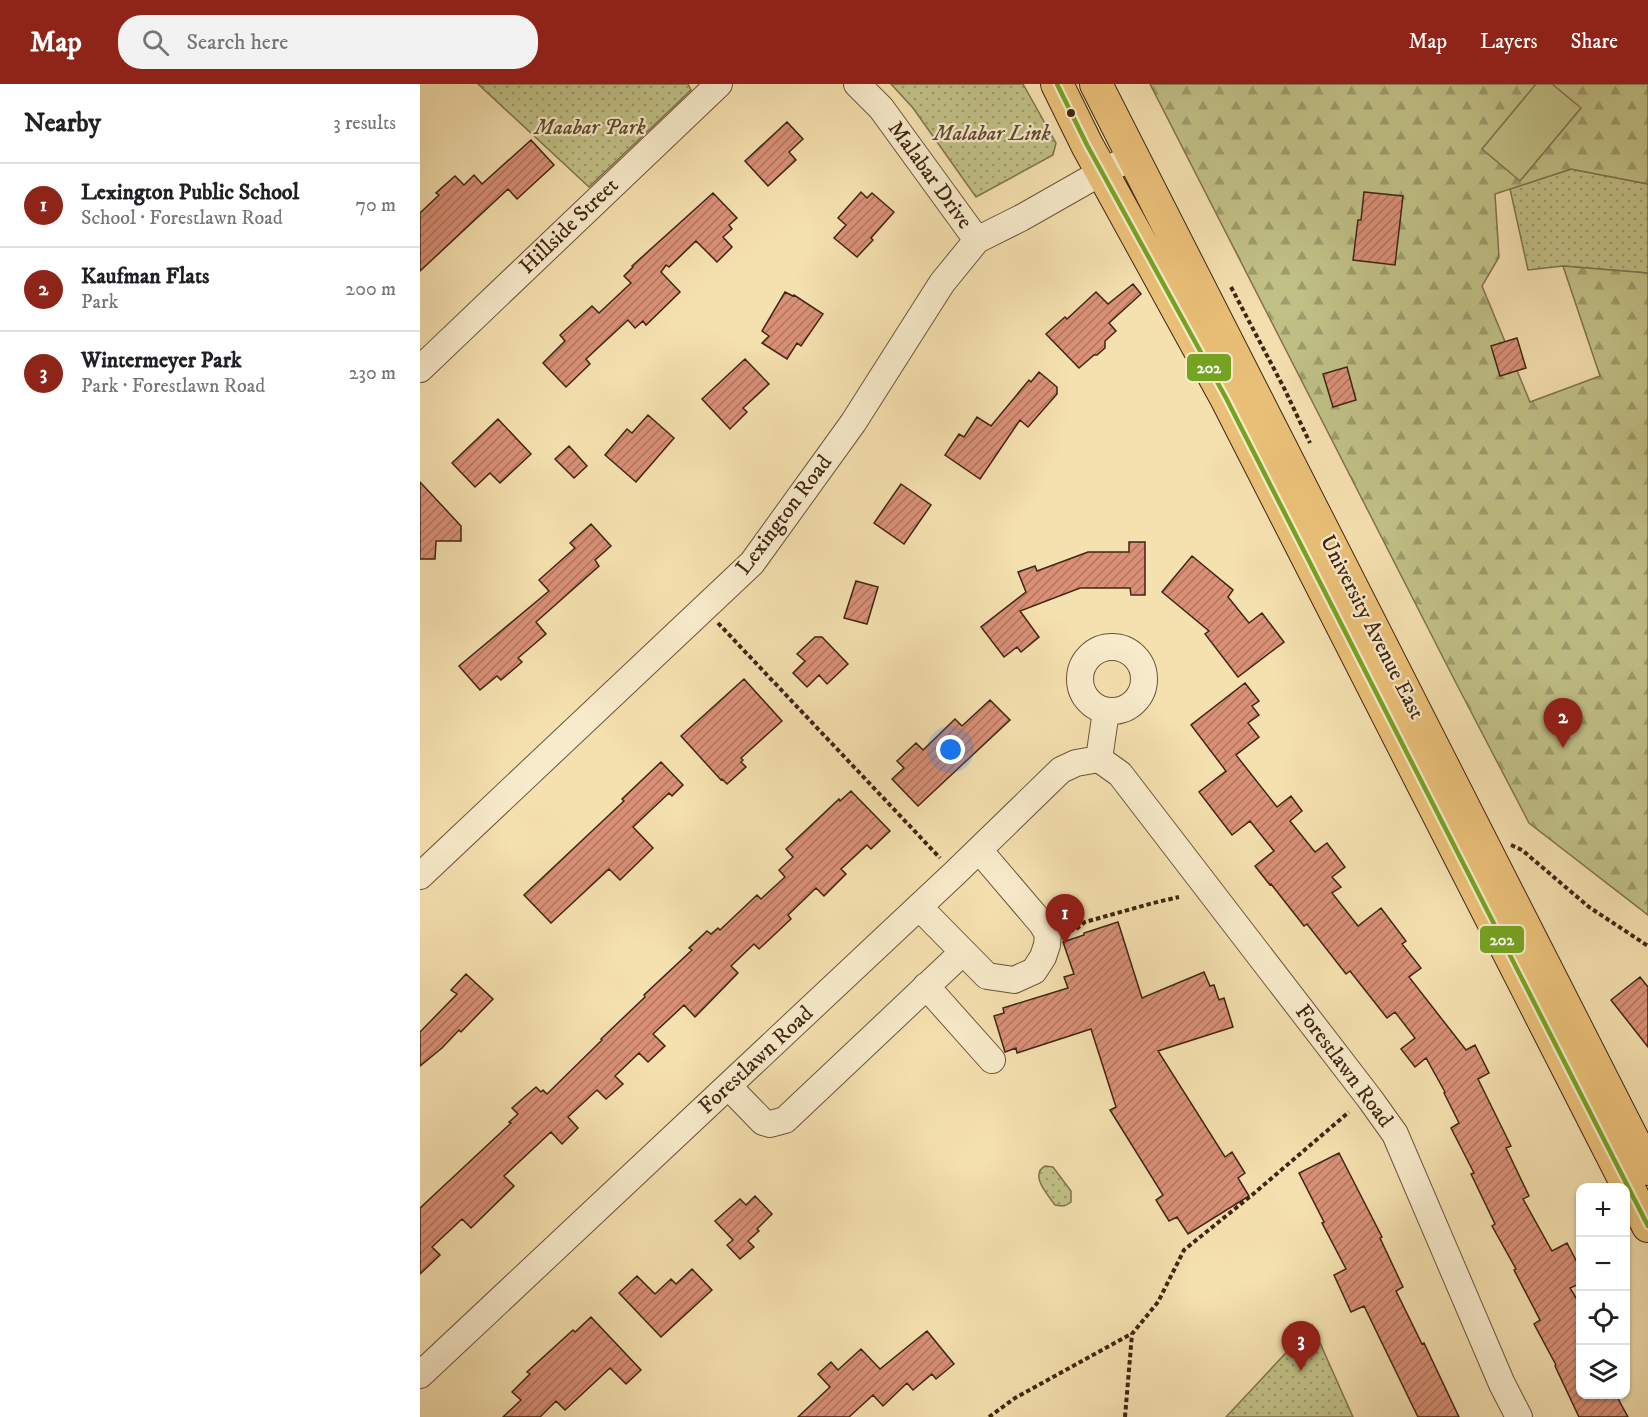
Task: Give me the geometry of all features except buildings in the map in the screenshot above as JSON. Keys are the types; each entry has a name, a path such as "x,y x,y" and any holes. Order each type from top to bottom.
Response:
{"main road":[{"name":"University Avenue East","path":"1057,84 1600,1105 1648,1169"},
{"name":"University Avenue East","path":"1096,84 1600,1105 1648,1226"}],"street":[{"name":"Hillside Street","path":"420,369 719,84"},
{"name":"Malabar Drive","path":"857,84 881,108 977,240"},
{"name":"Lexington Road","path":"420,876 752,563 853,423 942,283 977,240 1133,157"},
{"path":"1099,759 1106,711"},
{"name":"Forestlawn Road","path":"420,1375 919,907 1061,770 1076,763 1099,759 1120,774 1395,1134 1502,1384 1519,1417"},
{"path":"919,907 987,976 1014,980 1034,971 1043,957 1048,934 979,850"},
{"path":"728,1086 763,1122 770,1124 785,1120 963,952"},
{"path":"926,986 992,1060"}],"path":[{"path":"713,618 945,864"},
{"path":"1505,842 1522,850 1589,907 1648,946"},
{"path":"1067,932 1085,922 1179,897"},
{"path":"989,1417 1015,1398 1132,1334 1158,1302 1184,1250 1349,1113"},
{"path":"1125,1417 1132,1334"}],"green space":[{"name":"Maabar Park","path":"478,84 688,84 691,90 589,187"},
{"name":"Malabar Link","path":"891,84 1023,84 1056,143 1053,155 976,197 913,108"},
{"path":"1150,84 1648,84 1648,184 1571,169 1495,194 1499,257 1482,286 1530,402 1600,376 1563,266 1648,273 1648,915 1529,823"},
{"path":"1536,84 1552,84 1581,108 1520,181 1482,149"},
{"path":"1571,169 1648,184 1648,273 1563,266 1528,270 1510,189"},
{"path":"1045,1166 1053,1167 1071,1191 1069,1204 1055,1205 1041,1185 1039,1174"},
{"path":"1312,1325 1353,1417 1226,1417"}],"transit line":[{"name":"202","path":"1057,84 1087,145 1226,398 1648,1226"}],"place":[{"name":"Kaufman Flats","path":"1563,748"},
{"name":"Lexington Public School","path":"1065,944"},
{"name":"Wintermeyer Park","path":"1301,1371"}]}
